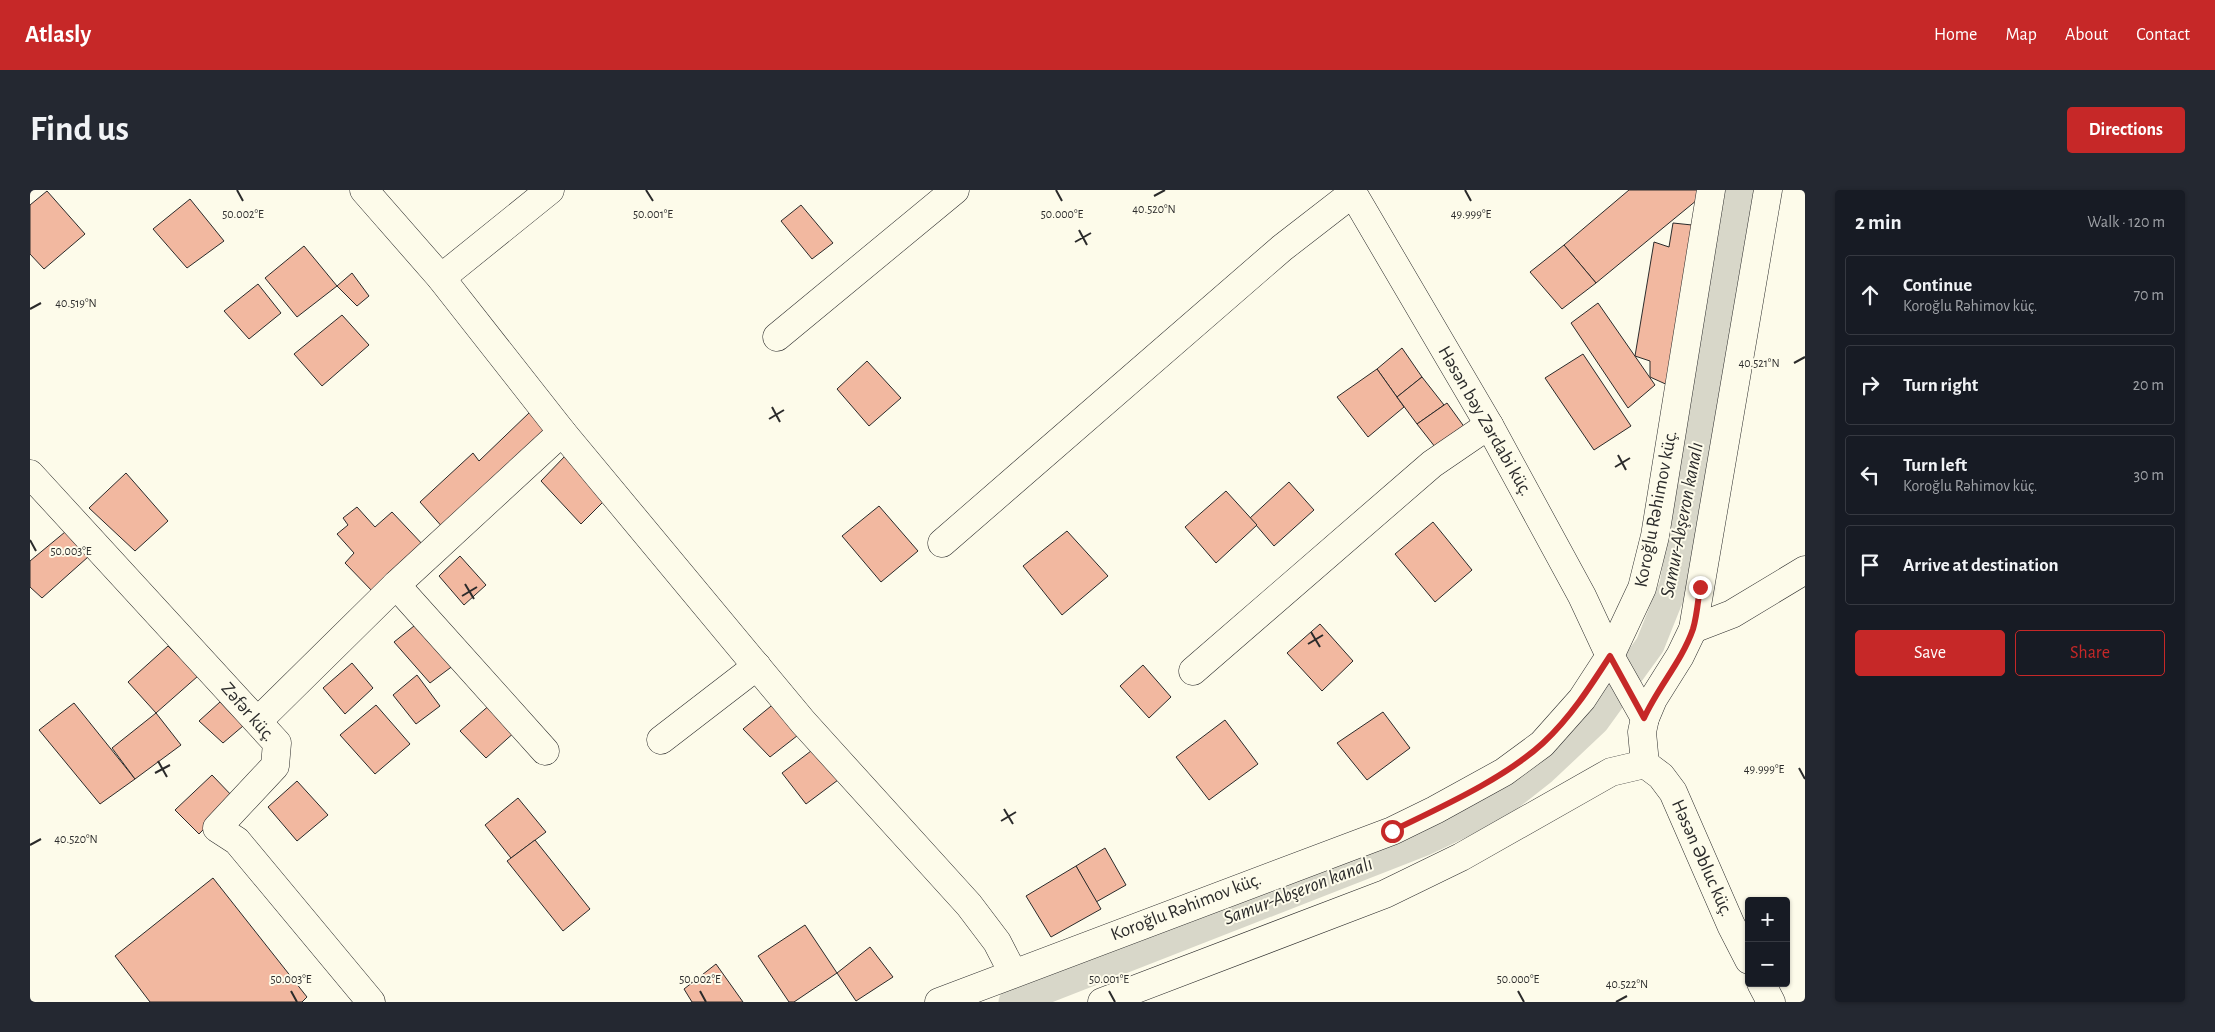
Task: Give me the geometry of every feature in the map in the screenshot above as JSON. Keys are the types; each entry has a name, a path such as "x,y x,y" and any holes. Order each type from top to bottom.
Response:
{"street":[{"path":"364,190 442,278 562,432 803,722 969,905 997,942 1013,973"},
{"path":"442,278 550,190"},
{"path":"777,337 955,190"},
{"name":"Koroğlu Rəhimov küç.","path":"939,1002 1392,831 1504,772 1542,744 1582,699 1610,656 1642,588 1655,536 1711,190"},
{"path":"1102,1002 1385,894 1461,857 1611,772 1645,764 1642,732 1644,718 1653,699 1680,656 1693,629 1768,190"},
{"path":"942,543 1282,248 1352,191"},
{"name":"Həsən bəy Zərdabi küç.","path":"1352,191 1489,426 1582,596 1610,656 1644,718"},
{"path":"1193,671 1432,464 1489,426"},
{"path":"258,721 396,584 562,432"},
{"name":"Zəfər küç.","path":"30,474 277,743 275,766 217,828 237,842 370,1002"},
{"path":"1693,629 1732,614 1805,570"},
{"path":"396,584 545,752"},
{"path":"661,740 757,666"},
{"name":"Həsən Əbluc küç.","path":"1645,764 1661,776 1673,792 1731,926 1745,952"},
{"path":"1763,987 1770,1002"}],"building":[{"path":"1629,190 1697,190 1697,200 1596,283 1564,245"},
{"path":"47,191 85,234 44,269 30,254 30,205"},
{"path":"190,199 224,241 187,268 153,229"},
{"path":"801,205 833,243 812,259 781,221"},
{"path":"1673,223 1692,225 1670,386 1650,377 1650,361 1635,356 1654,242 1669,247"},
{"path":"1564,245 1596,283 1562,309 1530,272"},
{"path":"304,246 337,286 297,317 265,278"},
{"path":"352,273 369,296 357,306 337,286"},
{"path":"258,284 281,313 249,339 224,311"},
{"path":"1598,303 1655,385 1628,408 1571,323"},
{"path":"342,315 369,345 322,386 294,354"},
{"path":"1402,348 1422,377 1397,397 1377,369"},
{"path":"1583,354 1631,426 1594,450 1545,378"},
{"path":"867,361 901,398 869,426 837,389"},
{"path":"1377,369 1404,407 1368,437 1337,397"},
{"path":"1422,377 1444,405 1417,424 1397,397"},
{"path":"1447,403 1468,432 1439,452 1417,424"},
{"path":"530,412 551,434 445,530 420,502 473,453 479,461"},
{"path":"566,455 607,498 581,524 541,481"},
{"path":"126,473 168,521 135,551 89,508"},
{"path":"1289,482 1314,510 1274,546 1250,518"},
{"path":"1226,491 1257,525 1216,563 1185,527"},
{"path":"879,506 918,551 881,582 842,536"},
{"path":"357,507 375,527 392,512 425,547 374,593 345,563 354,553 337,534 348,525 343,518"},
{"path":"1433,522 1472,570 1435,602 1395,554"},
{"path":"1067,531 1108,576 1062,615 1023,566"},
{"path":"65,532 88,557 42,598 30,587 30,561"},
{"path":"460,556 486,585 464,605 439,576"},
{"path":"424,618 458,662 430,683 394,642"},
{"path":"1320,624 1353,661 1322,691 1287,653"},
{"path":"168,646 198,676 156,713 128,682"},
{"path":"352,663 373,688 345,714 323,688"},
{"path":"1143,665 1171,697 1149,718 1120,686"},
{"path":"417,675 440,706 416,724 393,695"},
{"path":"220,702 243,726 223,743 199,721"},
{"path":"776,702 802,732 770,757 743,729"},
{"path":"74,703 135,779 100,804 39,730"},
{"path":"492,703 517,730 486,758 460,731"},
{"path":"376,705 410,744 375,774 340,735"},
{"path":"1383,712 1410,748 1367,780 1337,743"},
{"path":"156,713 181,745 135,779 112,748"},
{"path":"1225,720 1258,764 1209,800 1176,757"},
{"path":"815,748 838,780 806,804 782,773"},
{"path":"212,775 234,798 199,834 175,810"},
{"path":"297,781 328,815 297,841 268,807"},
{"path":"518,798 546,832 511,858 485,825"},
{"path":"535,840 590,909 563,931 507,861"},
{"path":"1105,848 1126,885 1096,902 1076,866"},
{"path":"1076,866 1101,909 1051,937 1026,896"},
{"path":"213,878 307,997 302,1002 150,1002 115,956"},
{"path":"805,925 837,973 794,1002 789,1002 758,956"},
{"path":"870,947 893,977 856,1001 837,973"},
{"path":"716,964 743,1002 692,1002 684,989"}],"waterway":[{"name":"Samur-Abşeron kanalı","path":"1013,1002 1425,841 1496,807 1543,770 1595,721 1650,645 1674,585 1740,190"}],"route":[{"path":"1392,831 1504,772 1542,744 1582,699 1610,656 1644,718 1653,699 1680,656 1693,629 1700,587"}]}
